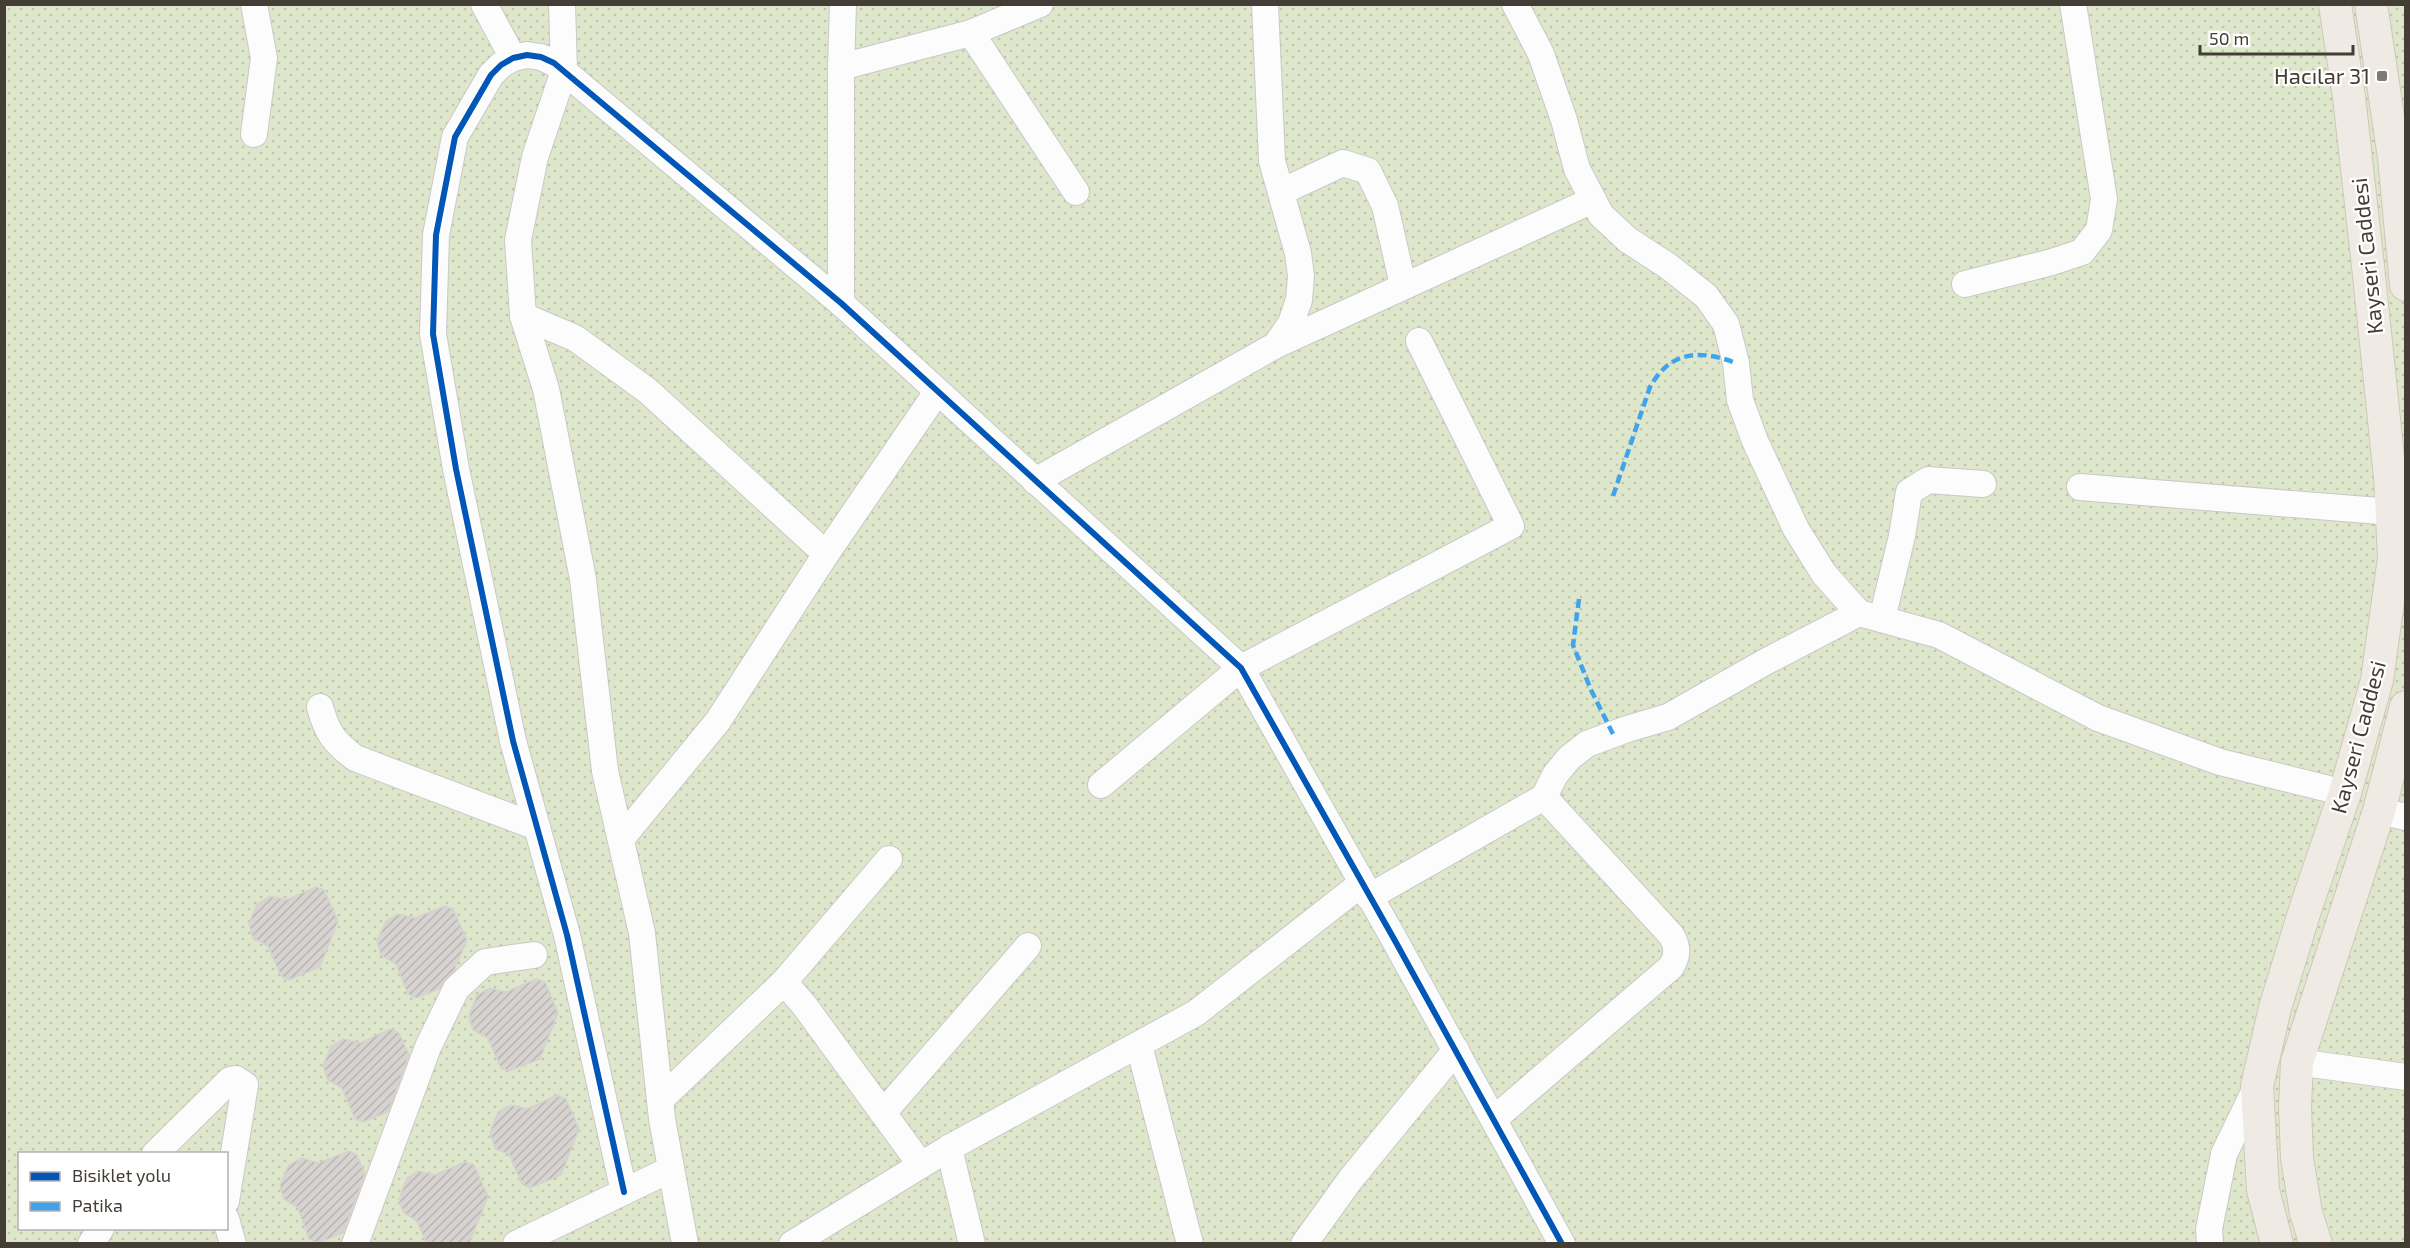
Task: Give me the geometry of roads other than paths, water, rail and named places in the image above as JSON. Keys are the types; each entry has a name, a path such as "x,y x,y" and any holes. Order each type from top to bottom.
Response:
{"main road":[{"name":"Kayseri Caddesi","path":"2277,1244 2263,1190 2257,1086 2276,1008 2305,910 2345,794 2377,680 2394,558 2392,512 2365,231 2335,4"},
{"name":"Kayseri Caddesi","path":"2371,4 2398,136 2406,285"},
{"name":"Kayseri Caddesi","path":"2316,1244 2306,1213 2297,1158 2297,1062 2392,814 2406,707"}],"street":[{"path":"254,4 264,58 254,134"},
{"path":"484,4 513,58"},
{"path":"562,4 564,71 535,157 518,240 523,316 546,389 583,579 605,771 642,933 660,1100 685,1244"},
{"path":"841,303 843,4"},
{"path":"841,67 971,33 1040,4"},
{"path":"1265,4 1272,161 1298,253 1301,276 1299,300 1291,322 1276,345"},
{"path":"1515,4 1542,54 1564,120 1577,169 1601,214 1628,240 1668,266 1706,296 1726,324 1736,363 1740,400 1755,441 1802,538 1824,574 1870,616 1939,635 2098,718 2220,762 2345,794"},
{"path":"1965,284 2082,252 2099,230 2104,199 2073,4"},
{"path":"971,33 1076,192"},
{"path":"624,1192 567,935 513,741 456,469 433,334 436,235 455,137 491,75 513,58 527,55 541,57 564,71 841,303 1241,668 1456,1050 1562,1244"},
{"path":"1281,192 1343,163 1368,171 1385,206 1403,285"},
{"path":"1035,481 1276,345 1593,200"},
{"path":"523,316 575,338 648,391 826,554"},
{"path":"1101,785 1241,668 1511,526 1419,341"},
{"path":"621,839 718,721 826,554 937,392"},
{"path":"792,1244 949,1148 1196,1013 1365,890 1544,796 1555,775 1569,758 1587,744 1668,717 1765,662 1870,616 1902,536 1909,492 1928,480 1983,484"},
{"path":"2080,487 2392,512"},
{"path":"320,707 326,728 338,745 355,758 537,826"},
{"path":"1494,1119 1671,968 1676,960 1675,942 1671,935 1544,796"},
{"path":"660,1100 784,982 889,859"},
{"path":"883,1113 1028,946"},
{"path":"356,1244 428,1047 456,989 485,962 534,955"},
{"path":"784,982 804,1005 921,1165"},
{"path":"1139,1045 1190,1244"},
{"path":"1304,1244 1350,1180 1456,1050"},
{"path":"2297,1062 2406,1077"},
{"path":"156,1152 230,1080 236,1079 245,1084 228,1189"},
{"path":"2210,1244 2209,1229 2224,1155 2257,1086"},
{"path":"949,1148 972,1244"},
{"path":"516,1244 671,1169"},
{"path":"228,1226 233,1244"},
{"path":"91,1244 100,1230"}],"place":[{"name":"Hacılar 31","path":"2382,76"}]}
